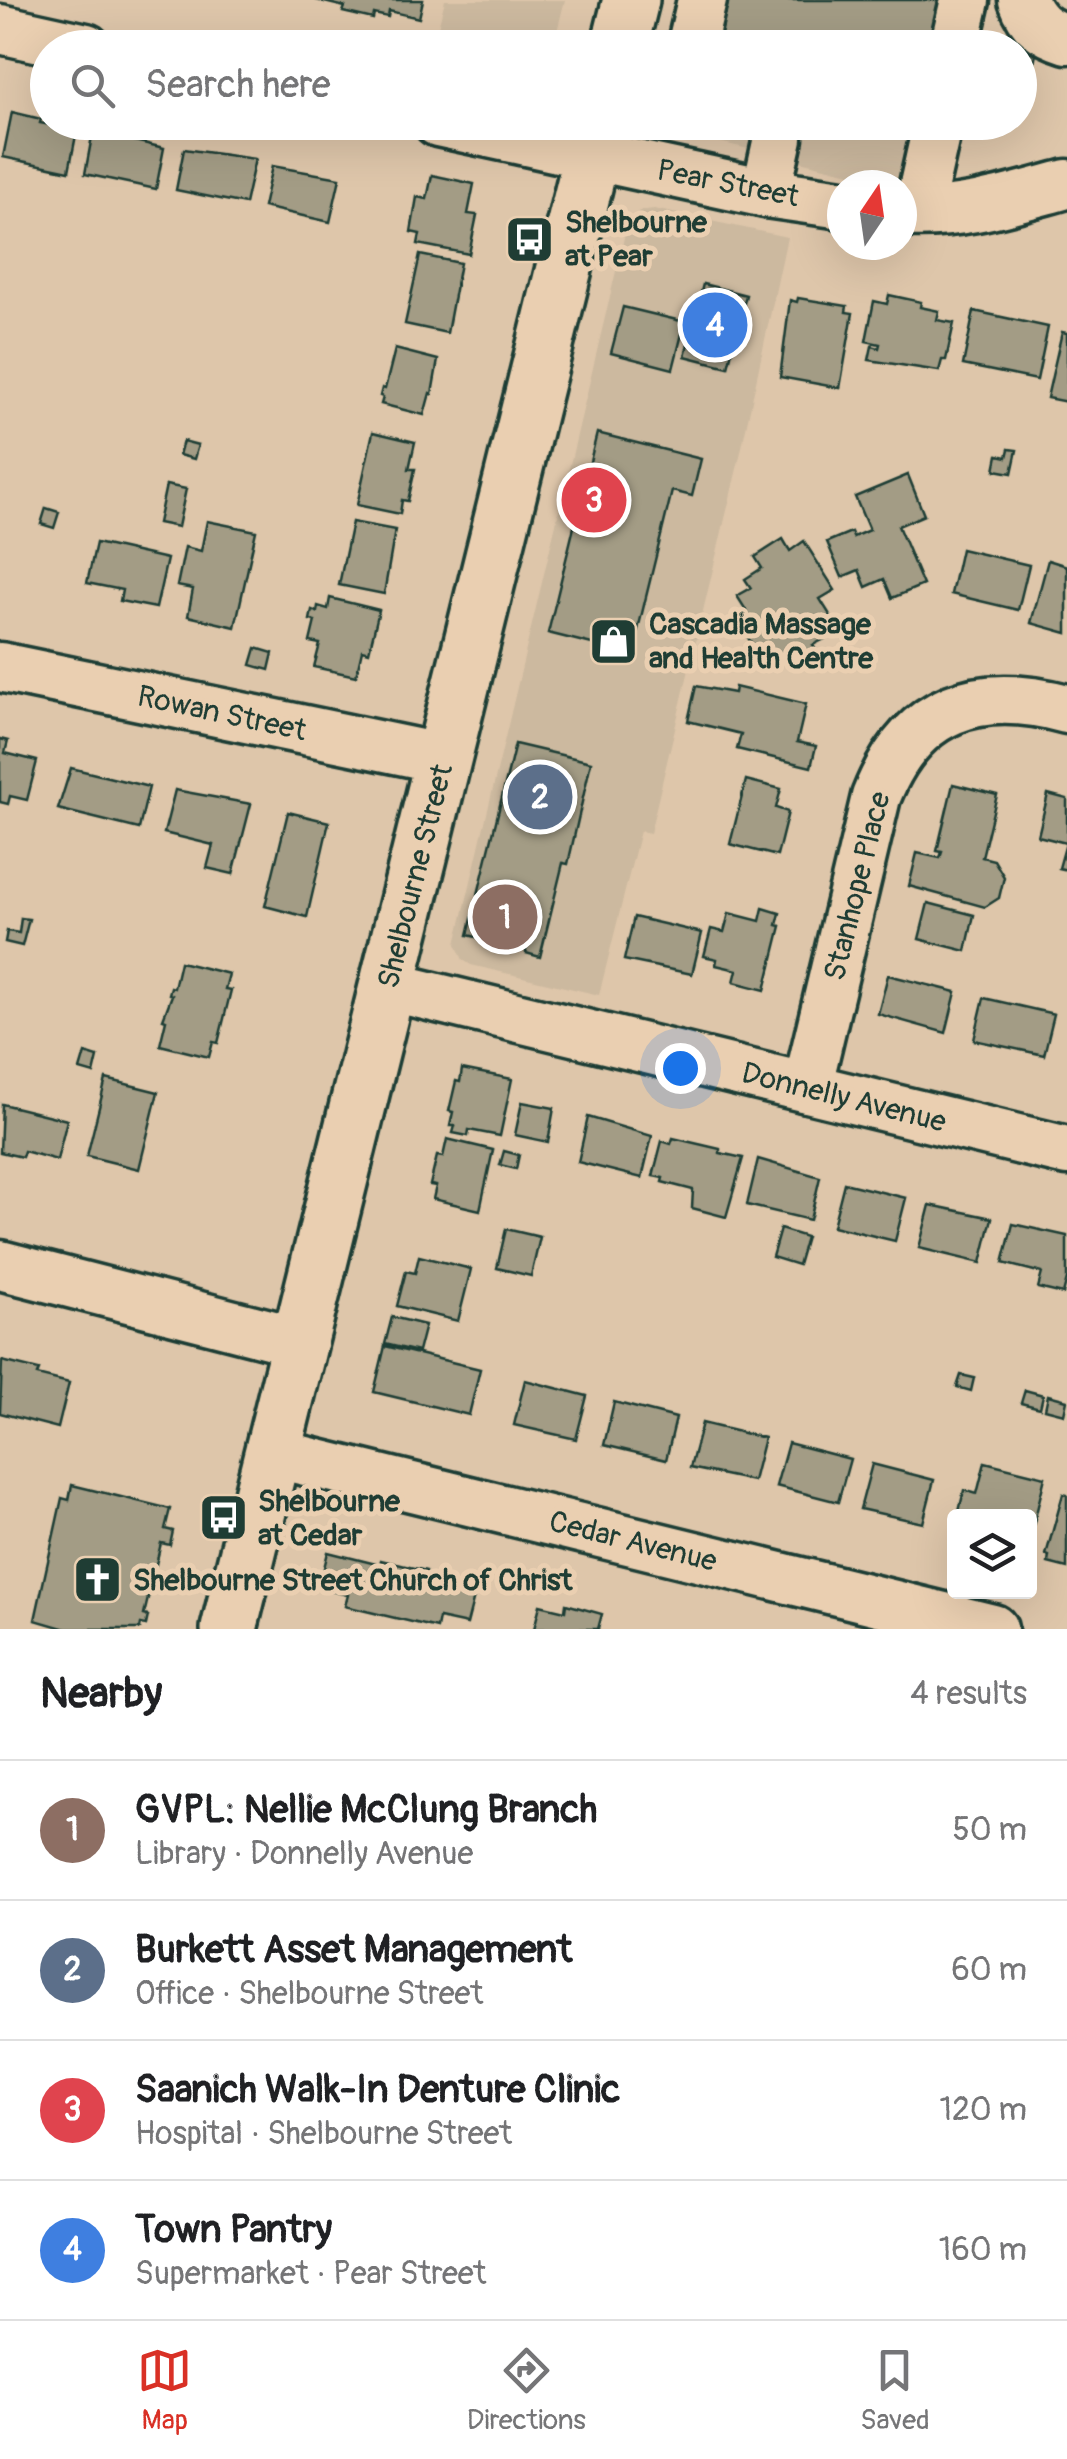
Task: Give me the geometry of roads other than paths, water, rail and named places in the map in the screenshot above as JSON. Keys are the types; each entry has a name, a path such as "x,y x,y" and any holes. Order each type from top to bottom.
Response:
{"main road":[{"path":"624,30 631,0"},
{"name":"Shelbourne Street","path":"230,1629 596,140"}],"street":[{"path":"695,30 702,0"},
{"path":"958,30 965,0"},
{"path":"1023,0 1028,15 1045,33 1067,39"},
{"path":"0,29 30,36"},
{"name":"Pear Street","path":"599,140 766,193 827,202"},
{"path":"766,193 778,140"},
{"path":"917,189 932,140"},
{"path":"917,211 1006,200 1067,184"},
{"name":"Rowan Street","path":"0,667 444,759"},
{"name":"Stanhope Place","path":"807,1088 876,797 899,752 935,719 974,702 1016,698 1067,709"},
{"name":"Donnelly Avenue","path":"388,986 1067,1150"},
{"path":"0,1265 300,1342"},
{"name":"Cedar Avenue","path":"273,1453 994,1629"}],"place":[{"name":"Shelbourne at Pear","path":"530,239"},
{"name":"Town Pantry","path":"715,325"},
{"name":"Saanich Walk-In Denture Clinic","path":"594,500"},
{"name":"Cascadia Massage and Health Centre","path":"614,641"},
{"name":"Burkett Asset Management","path":"540,797"},
{"name":"GVPL: Nellie McClung Branch","path":"505,917"},
{"name":"Shelbourne at Cedar","path":"223,1518"},
{"name":"Shelbourne Street Church of Christ","path":"98,1580"}]}
